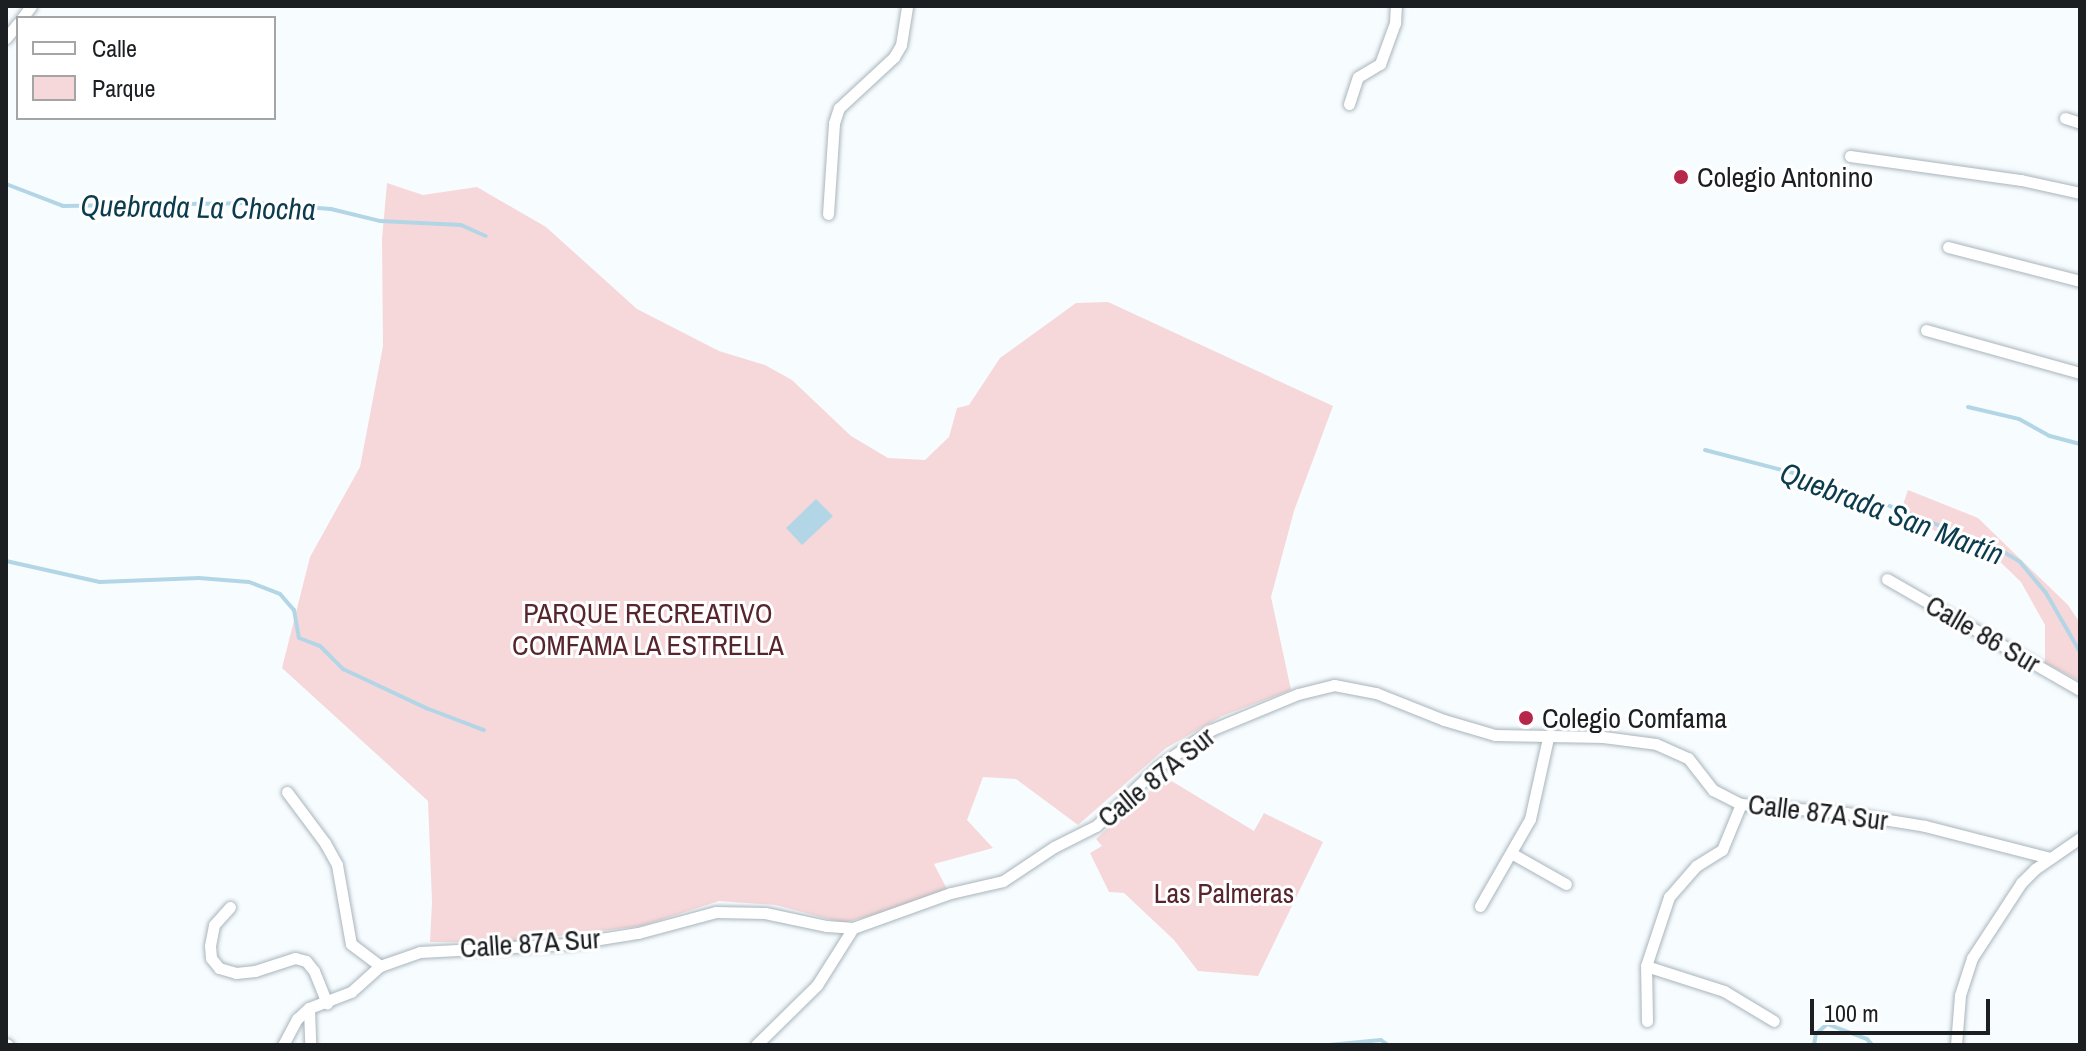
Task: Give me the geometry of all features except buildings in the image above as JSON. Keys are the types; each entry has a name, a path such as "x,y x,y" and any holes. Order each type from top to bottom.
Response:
{"street":[{"path":"828,214 834,123 839,108 894,57 901,45 907,6"},
{"path":"1349,104 1358,77 1380,64 1395,23 1396,6"},
{"path":"2065,118 2080,123"},
{"path":"1850,156 2021,180 2080,193"},
{"path":"1948,247 2080,281"},
{"path":"1926,330 2080,373"},
{"name":"Calle 86 Sur","path":"1887,579 2080,690"},
{"name":"Calle 87A Sur","path":"309,1008 327,1004 351,992 380,966 435,950 529,948 603,939 716,912 765,913 826,926 853,928 951,893 1003,881 1054,847 1096,826 1160,765 1211,730 1317,688 1352,686 1495,735 1633,739 1676,750 1688,758 1713,790 1741,804 1846,813 1925,826 2050,858"},
{"path":"1480,906 1535,804 1548,738"},
{"path":"287,792 325,843 337,865 351,944 380,966"},
{"path":"1647,1021 1646,966 1669,897 1696,866 1722,850 1741,804"},
{"path":"1956,1045 1960,995 1972,958 2021,883 2080,838"},
{"path":"1511,853 1566,884"},
{"path":"230,907 214,925 210,946 211,958 219,968 246,972 282,960 295,958 306,961 321,983 327,1004"},
{"path":"756,1045 817,985 840,954 853,928"},
{"path":"1646,966 1724,991 1774,1021"},
{"path":"283,1045 297,1019 309,1008"},
{"path":"309,1008 310,1045"}],"green space":[{"name":"PARQUE RECREATIVO COMFAMA LA ESTRELLA","path":"387,183 423,195 477,187 546,227 637,309 719,351 765,365 792,380 851,436 888,458 925,460 949,437 957,408 969,405 1000,358 1076,303 1108,302 1333,406 1294,511 1271,597 1291,690 1222,716 1166,748 1078,825 1016,779 983,777 967,820 993,848 934,864 948,891 895,909 843,923 776,905 719,901 642,926 507,942 430,942 432,902 428,801 282,668 310,557 360,467 383,346 382,239"},
{"path":"1908,490 1978,518 2068,605 2080,623 2080,681 2045,663 2045,625 2021,582 1992,554 1899,516"},
{"name":"Las Palmeras","path":"1165,777 1254,831 1264,813 1323,842 1258,976 1198,971 1174,940 1124,893 1109,892 1090,853 1102,846 1096,839"}],"water":[{"path":"816,499 833,516 802,545 786,528"}],"waterway":[{"name":"Quebrada La Chocha","path":"6,184 63,206 255,203 331,209 380,221 461,225 486,236"},
{"name":"Quebrada La Chocha","path":"1968,407 2019,419 2050,436 2080,444"},
{"name":"Quebrada San Martín","path":"1705,450 1793,473 1838,494 1882,503 1997,548 2020,562 2046,593 2080,652"},
{"path":"6,561 100,582 199,578 249,582 280,594 294,610 299,638 320,646 343,669 426,708 484,730"},
{"path":"1814,1045 1816,1034 1827,1024 1867,1039 1872,1045"},
{"path":"1329,1045 1381,1040 1388,1045"}],"place":[{"name":"Colegio Antonino","path":"1681,177"},
{"name":"Colegio Comfama","path":"1526,718"}]}
